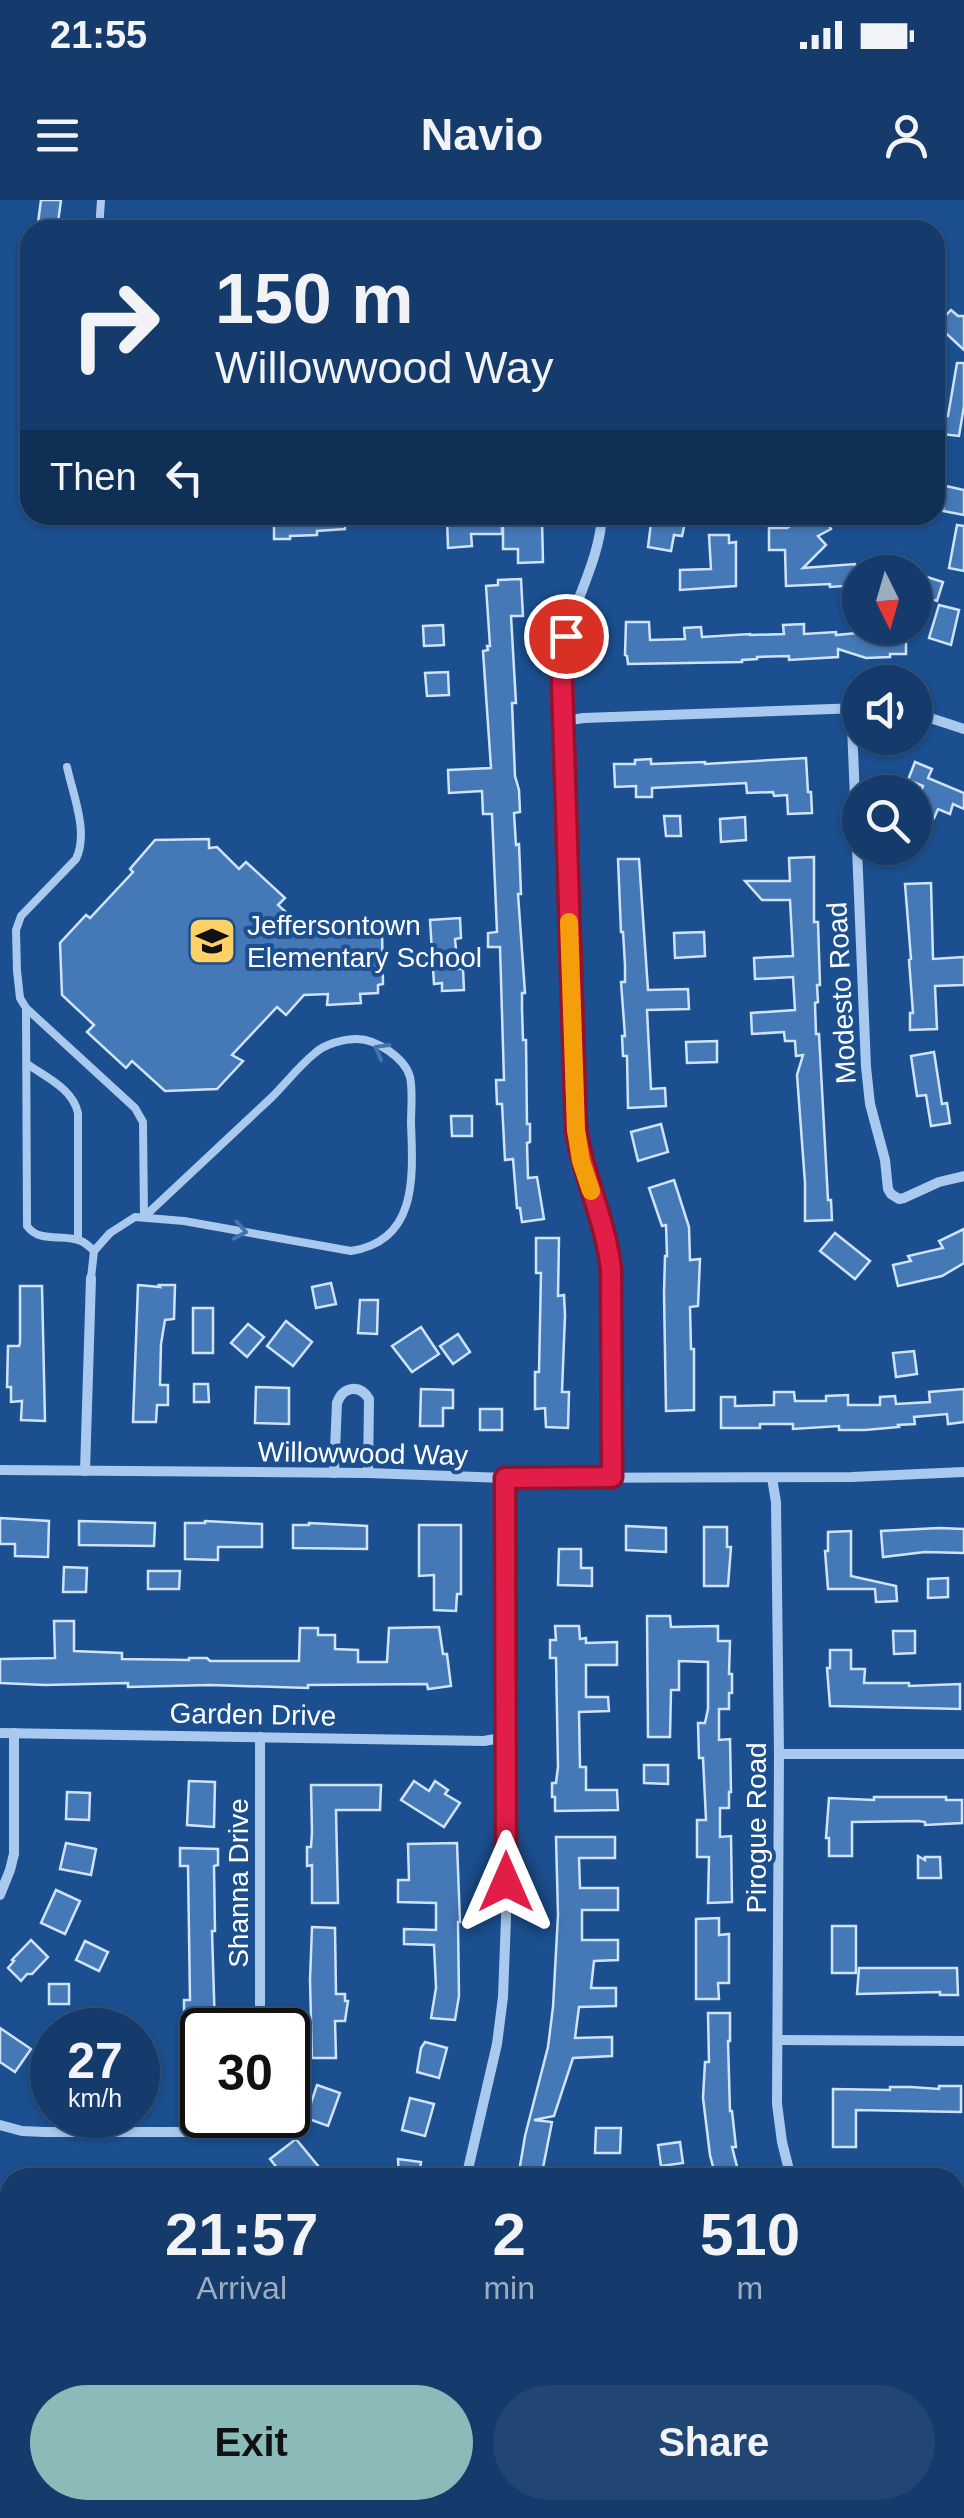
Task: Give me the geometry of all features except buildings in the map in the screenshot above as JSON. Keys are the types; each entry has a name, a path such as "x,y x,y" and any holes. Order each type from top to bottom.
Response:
{"street":[{"path":"601,525 562,659 576,1130 581,1161 610,1260 612,1477"},
{"path":"564,721 842,708"},
{"path":"932,717 963,725"},
{"name":"Modesto Road","path":"853,755 866,1067 888,1189 904,1198 964,1176"},
{"path":"85,1471 91,1278"},
{"path":"334,1474 337,1403 342,1393 352,1388 362,1390 369,1399 368,1473"},
{"name":"Willowwood Way","path":"0,1470 505,1478 772,1478 964,1472"},
{"path":"468,2168 504,1998 505,1478"},
{"name":"Pirogue Road","path":"772,1478 776,1502 779,1754 777,2104 788,2168"},
{"name":"Garden Drive","path":"0,1733 484,1741 506,1737"},
{"path":"0,1895 14,1854 14,1733"},
{"name":"Shanna Drive","path":"260,1737 260,2008"},
{"path":"779,1754 964,1754"},
{"path":"778,2040 964,2041"},
{"path":"0,2125 44,2132 180,2132"}],"lane":[{"path":"67,767 81,848 76,859 21,916 16,930 20,998 26,1008 135,1108 143,1122 144,1217"},
{"path":"26,1008 27,1226 41,1236 78,1240 94,1250"},
{"path":"91,1278 94,1250 110,1232 135,1217 184,1221 352,1251 367,1249 385,1239 406,1210 412,1159 410,1077 402,1063 385,1048 360,1038 317,1050 144,1217"},
{"path":"26,1063 76,1102 78,1240"}],"slow traffic":[{"path":"569,922 576,1130 591,1191"}],"place":[{"name":"Jeffersontown Elementary School","path":"212,941"}],"route":[{"path":"506,1882 505,1478 612,1477 611,1270 576,1130 562,684 566,636"}]}
